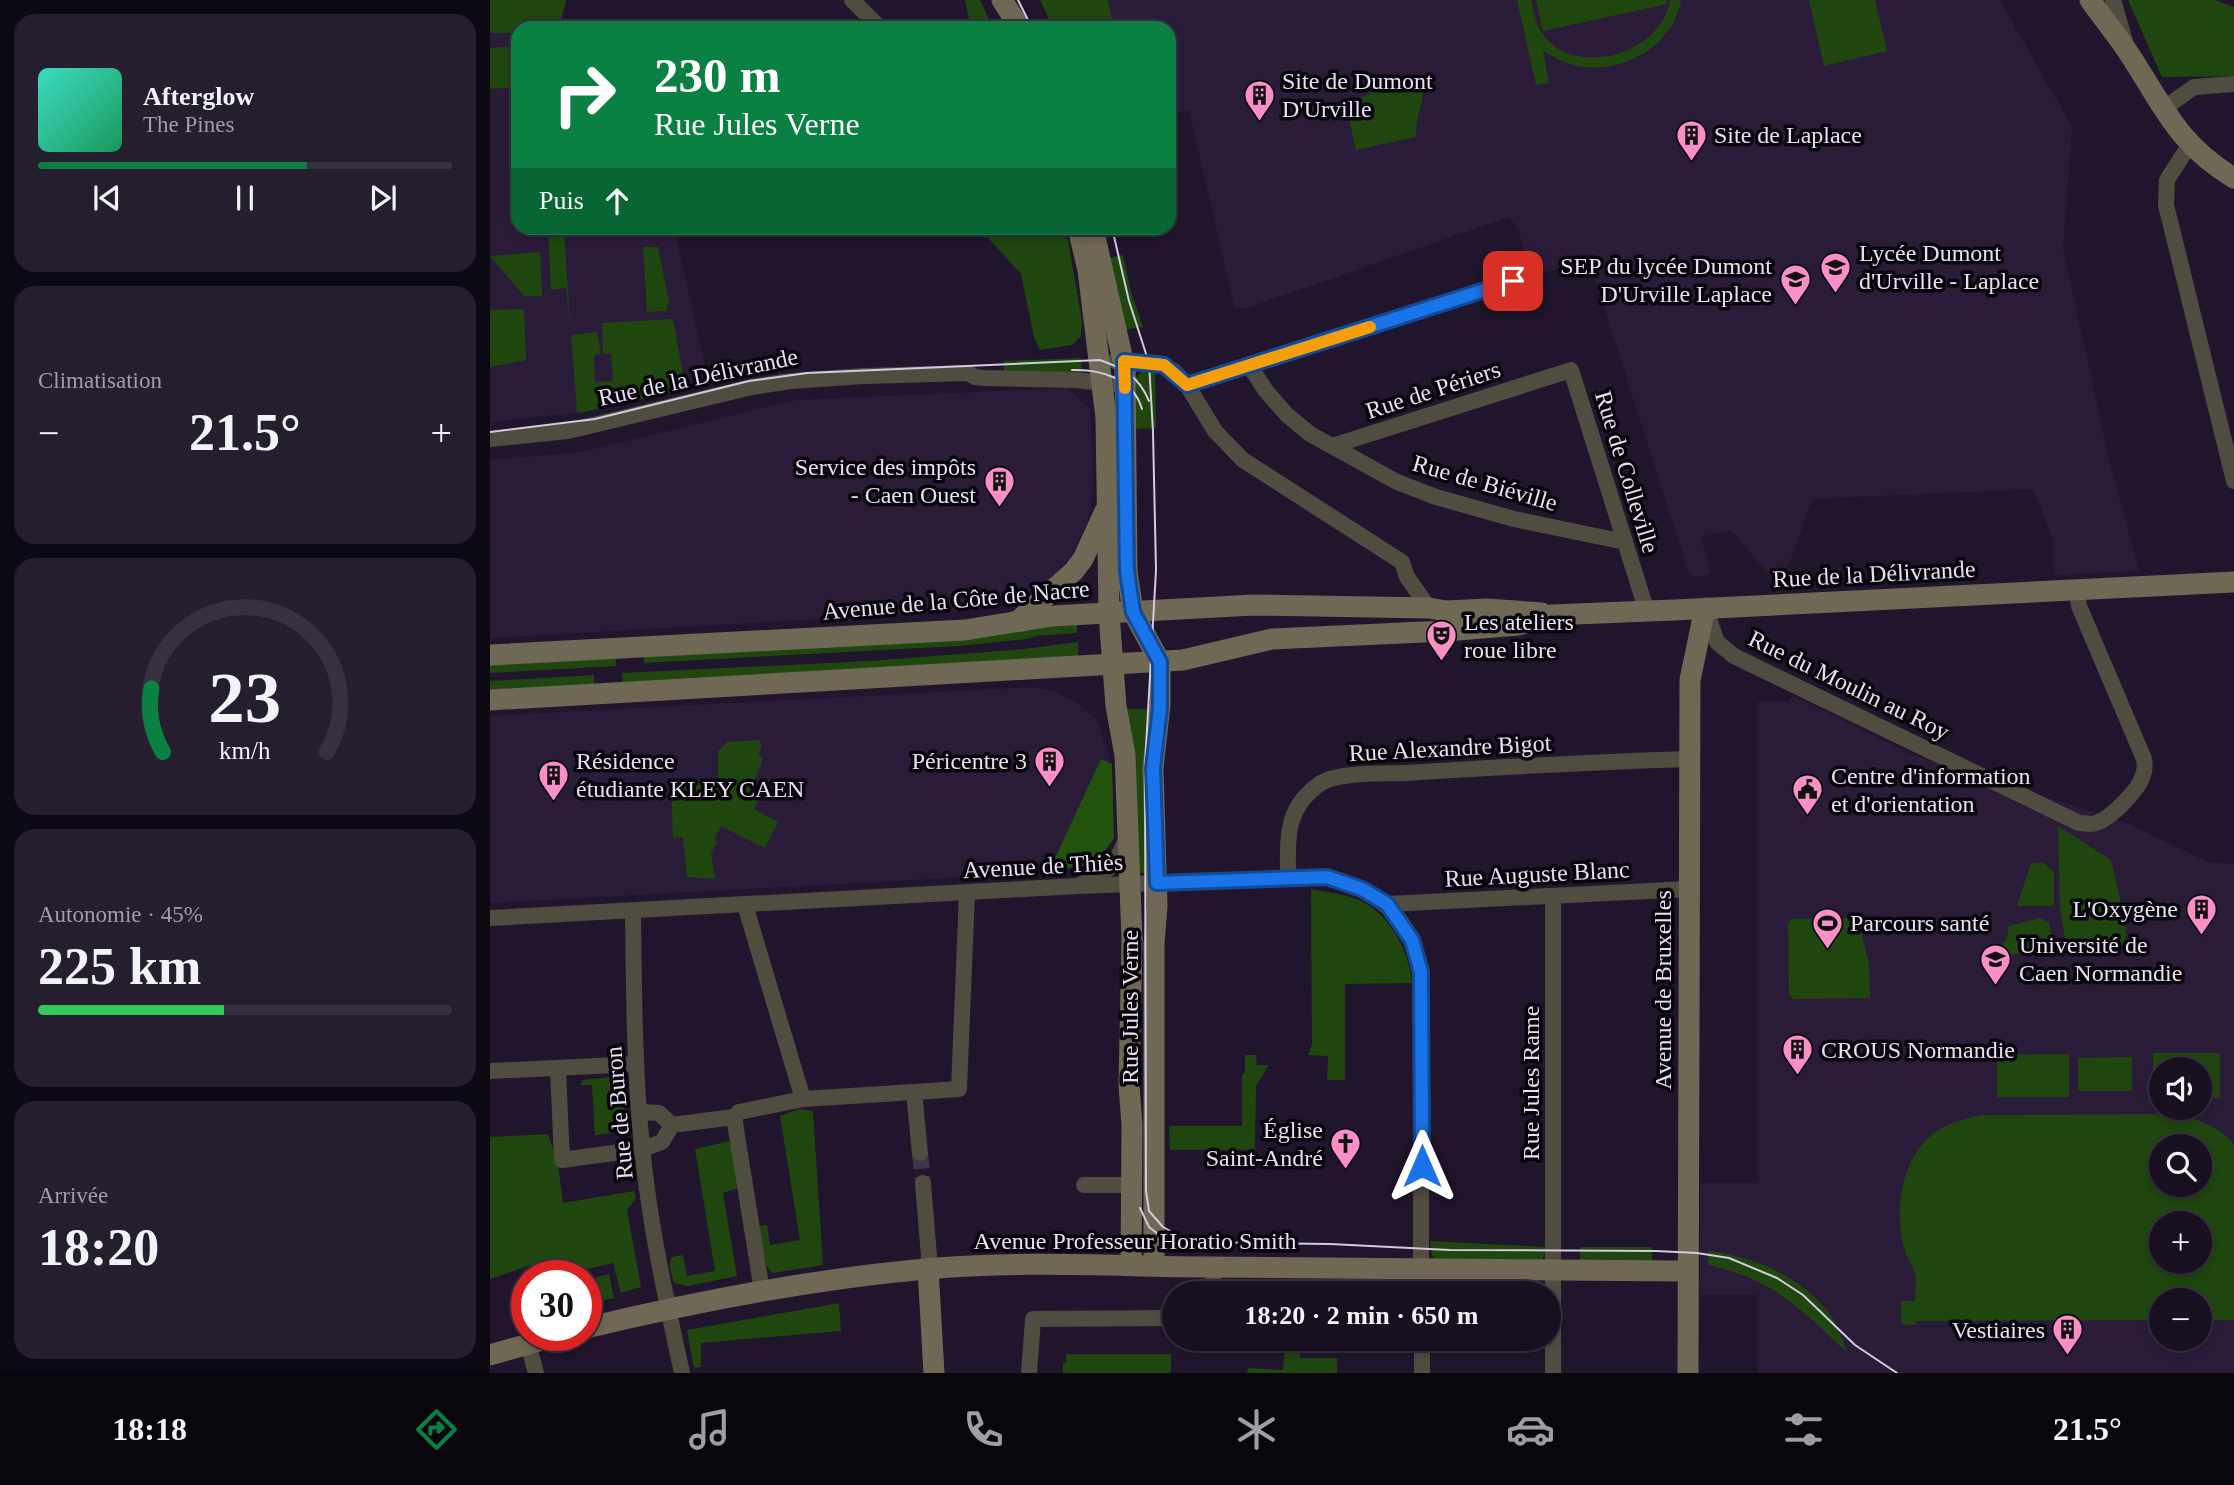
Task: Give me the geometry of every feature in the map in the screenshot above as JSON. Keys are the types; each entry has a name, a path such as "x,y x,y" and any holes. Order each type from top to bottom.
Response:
{"main road":[{"path":"2090,0 2128,52 2163,109 2190,144 2234,178"},
{"name":"Rue Jules Verne","path":"1080,235 1088,270 1106,418 1109,614 1116,706 1125,755 1132,940 1129,1085 1132,1125 1131,1265"},
{"path":"490,699 1160,662 1133,612 1127,571 1124,361 1095,235"},
{"path":"1017,622 1074,571 1083,559 1108,503"},
{"name":"Rue de la Délivrande","path":"1160,662 1194,658 1272,639 1518,625 1551,614 1647,612 2234,582"},
{"name":"Avenue de la Côte de Nacre","path":"490,655 951,631 1052,616 1253,605 1429,608 1446,611 1517,610 1551,614"},
{"name":"Avenue de Bruxelles","path":"1688,1373 1690,680 1705,608"},
{"name":"Rue Jules Verne","path":"1154,1266 1154,957 1157,883 1153,781 1160,705 1160,662"},
{"name":"Avenue Professeur Horatio Smith","path":"602,1324 762,1290 928,1269 1033,1264 1688,1271"},
{"path":"928,1269 934,1373"},
{"path":"490,1354 511,1348"}],"street":[{"path":"852,0 873,21"},
{"path":"2113,0 2128,52"},
{"path":"2163,109 2194,87 2234,83"},
{"path":"2190,144 2167,180 2166,205 2234,481"},
{"path":"1187,385 1517,280"},
{"path":"1100,360 1164,365 1187,385 1210,423 1242,460 1402,562 1407,577 1429,608"},
{"name":"Rue de Biéville","path":"1249,365 1266,391 1287,415 1310,434 1380,474 1436,497 1514,519 1625,542"},
{"name":"Rue de Colleville","path":"1548,378 1571,370 1647,612"},
{"name":"Rue de la Délivrande","path":"490,439 568,431 752,387 845,376 968,373 984,378 1125,384"},
{"name":"Rue de Périers","path":"1332,446 1548,378"},
{"name":"Rue du Moulin au Roy","path":"1705,608 1717,642 1726,650 2079,823 2096,823 2108,818 2137,788 2144,774 2145,763 2079,606 2077,591"},
{"name":"Rue Alexandre Bigot","path":"1288,878 1289,824 1304,798 1323,781 1342,777 1423,772 1689,759"},
{"name":"Rue Jules Verne","path":"1078,886 1113,866 1128,835"},
{"name":"Avenue de Thiès","path":"490,918 1078,886 1288,878 1327,877 1362,889 1387,904 1412,940 1419,961 1422,983 1422,1281"},
{"name":"Rue Auguste Blanc","path":"1387,904 1689,889"},
{"path":"672,1125 734,1117 739,1112 803,1098 959,1090 967,892"},
{"name":"Rue Jules Rame","path":"1553,895 1553,1373"},
{"path":"745,905 803,1098"},
{"name":"Rue de Buron","path":"632,911 636,1064 642,1149 668,1309 682,1373"},
{"path":"490,1071 636,1064"},
{"path":"558,1068 562,1160 642,1149 662,1142 672,1125"},
{"path":"914,1093 920,1153"},
{"path":"639,1112 659,1113 672,1125"},
{"path":"734,1117 762,1290"},
{"path":"923,1183 928,1269"},
{"path":"1084,1185 1131,1185"},
{"path":"1213,1281 1215,1267"},
{"path":"1029,1373 1033,1319 1162,1318"},
{"path":"530,1351 536,1373"},
{"path":"1422,1351 1422,1373"}],"shaded area":[{"path":"490,0 566,0 561,21 511,21 511,235 676,235 709,384 700,382 685,385 683,390 576,413 490,422"},
{"name":"Lycée Dumont d'Urville - Laplace","path":"1108,0 2000,0 2072,127 2063,249 2109,459 2139,571 2054,575 2053,539 2033,489 1812,499 1792,557 1776,583 1731,530 1701,537 1711,574 1698,577 1689,574 1589,260 1529,277 1519,230 1509,217 1247,308 1235,309 1189,110 1176,114 1176,21 1112,21"},
{"path":"1068,388 1090,409 1093,486 1088,521 1072,554 1053,577 997,607 490,638 490,460 581,452 796,400"},
{"path":"1032,687 1053,691 1079,704 1097,721 1112,764 1114,838 1096,864 985,876 490,903 490,716"},
{"name":"Université de Caen Normandie","path":"1793,696 1916,756 2122,821 2207,862 2234,864 2234,1373 1758,1373 1757,1295 1700,1295 1700,1183 1758,1183 1758,702 1788,702"}],"green space":[{"path":"490,0 566,0 561,21 511,21 511,33 490,33"},
{"path":"965,0 980,0 990,21 970,21"},
{"path":"1040,0 1108,0 1112,21 1050,21"},
{"path":"1517,0 1531,0 1541,32 1559,49 1577,56 1597,57 1617,54 1636,46 1652,34 1664,19 1670,0 1681,2 1676,18 1658,43 1631,60 1616,65 1584,67 1543,51 1549,83 1536,85"},
{"path":"1536,0 1666,0 1667,4 1543,31"},
{"path":"1809,0 1875,0 1887,51 1824,66"},
{"path":"2128,0 2215,0 2234,7 2234,76 2162,77"},
{"path":"511,46 511,88 490,89 490,48"},
{"path":"1420,74 1423,91 1416,137 1356,150 1347,110 1357,99"},
{"path":"548,235 564,235 570,323 566,288 551,290"},
{"path":"985,235 1063,235 1068,240 1082,321 1081,336 1072,345 1040,350 1034,337 1021,274"},
{"path":"643,247 658,247 669,301 666,311 647,312"},
{"path":"540,252 542,296 524,296 490,256"},
{"path":"1123,255 1131,292 1143,327 1122,330 1108,258"},
{"path":"524,309 526,360 490,367 490,310"},
{"path":"673,319 685,385 683,390 580,413 577,411 571,335 597,332 601,354 594,355 595,382 613,381 611,354 603,354 602,323"},
{"path":"1081,358 1082,377 1004,373 1004,361"},
{"path":"1155,370 1156,428 1135,429 1135,379 1142,371"},
{"path":"1077,623 1077,633 958,646 644,663 644,655"},
{"path":"1078,642 1078,659 623,682 622,673 869,661"},
{"path":"616,657 616,666 490,673 490,664"},
{"path":"594,675 594,684 490,691 490,681"},
{"path":"1125,709 1154,709 1149,873 1136,873"},
{"path":"759,740 762,745 758,754 763,759 752,788 762,793 754,809 778,822 765,848 721,826 711,853 715,879 687,877 683,837 673,838 671,781 718,779 718,751 727,742"},
{"path":"1101,759 1112,764 1114,838 1096,864 1049,871"},
{"path":"2058,826 2111,860 2126,930 2125,941 2115,950 2084,952 2072,949 2066,944 2060,909"},
{"path":"2031,863 2043,863 2054,872 2052,906 2017,906"},
{"path":"1311,889 1359,900 1380,914 1402,946 1410,971 1412,983 1345,984 1345,1080 1327,1080 1328,1056 1308,1055 1312,1044"},
{"name":"Parcours santé","path":"1858,918 1862,924 1869,964 1870,998 1793,999 1789,994 1788,924 1792,919"},
{"path":"2040,918 2049,923 2054,946 2050,951 2003,955 2003,942 2007,940 2009,926"},
{"path":"2153,1053 2220,1053 2220,1098 2212,1098 2212,1057 2153,1057"},
{"path":"2069,1054 2069,1097 1997,1097 1997,1055"},
{"path":"1245,1055 1256,1055 1257,1065 1269,1065 1256,1086 1255,1150 1170,1150 1169,1126 1242,1126 1242,1076 1245,1072"},
{"path":"2132,1057 2132,1091 2078,1091 2078,1058"},
{"path":"620,1076 625,1080 629,1131 595,1135 592,1085 580,1085 583,1080"},
{"path":"799,1109 813,1111 823,1265 772,1273 766,1265 758,1226 767,1225 770,1245 800,1240 780,1116"},
{"path":"2149,1114 2149,1120 2196,1120 2222,1132 2234,1144 2234,1320 2212,1320 2212,1288 2149,1288 2149,1320 1916,1321 1915,1325 1901,1324 1901,1301 1915,1301 1916,1287 1915,1274 1904,1248 1900,1229 1904,1182 1909,1166 1925,1141 1937,1131 1982,1115"},
{"path":"548,1134 558,1164 563,1203 634,1191 636,1198 627,1210 641,1287 621,1293 613,1263 602,1266 602,1260 511,1260 511,1272 490,1279 490,1137"},
{"path":"730,1141 733,1144 739,1188 723,1193 737,1276 688,1286 674,1283 669,1264 672,1257 683,1255 687,1276 715,1271 695,1149"},
{"path":"1430,1241 1547,1247 1542,1260 1437,1262 1432,1255"},
{"path":"1580,1247 1652,1247 1652,1265 1580,1264"},
{"path":"1708,1251 1742,1257 1758,1263 1804,1289 1829,1313 1848,1353 1800,1310 1769,1287 1751,1278 1708,1265"},
{"path":"609,1274 614,1298 602,1301 602,1276"},
{"path":"839,1303 841,1331 701,1343 701,1367 694,1368 687,1330"},
{"path":"1285,1351 1300,1351 1300,1358 1337,1358 1337,1373 1247,1373 1248,1368 1283,1370"},
{"path":"1066,1354 1171,1354 1171,1373 1063,1373"}],"tunnel":[{"path":"920,1153 923,1183"}],"tram line":[{"path":"1018,0 1028,21"},
{"path":"1114,235 1129,301 1149,363 1153,432 1156,570 1145,765 1146,1191 1149,1211 1163,1227 1190,1242 1330,1244 1450,1250 1656,1251 1729,1258 1777,1278 1803,1295 1855,1345 1897,1373"},
{"path":"490,432 595,419 749,381 807,373 1100,360 1117,367 1136,380 1149,401"},
{"path":"1072,370 1093,371 1123,383 1138,398 1142,409"},
{"path":"1140,1208 1149,1227 1171,1244"}],"slow traffic":[{"path":"1125,388 1124,361 1164,365 1187,385 1370,327"}],"place":[{"name":"Site de Dumont D'Urville","path":"1259,122"},
{"name":"Site de Laplace","path":"1691,162"},
{"name":"Lycée Dumont d'Urville - Laplace","path":"1836,294"},
{"name":"SEP du lycée Dumont D'Urville Laplace","path":"1795,307"},
{"name":"Service des impôts - Caen Ouest","path":"999,508"},
{"name":"Les ateliers roue libre","path":"1441,663"},
{"name":"Péricentre 3","path":"1050,788"},
{"name":"Résidence étudiante KLEY CAEN","path":"553,802"},
{"name":"Centre d'information et d'orientation","path":"1808,817"},
{"name":"L'Oxygène","path":"2201,936"},
{"name":"Parcours santé","path":"1827,950"},
{"name":"Université de Caen Normandie","path":"1996,986"},
{"name":"CROUS Normandie","path":"1798,1077"},
{"name":"Église Saint-André","path":"1346,1171"},
{"name":"Vestiaires","path":"2068,1357"}],"route":[{"path":"1422,1166 1421,972 1412,940 1387,904 1350,883 1327,877 1157,883 1153,768 1160,708 1160,662 1133,612 1127,571 1124,361 1164,365 1187,385 1513,281"}]}
